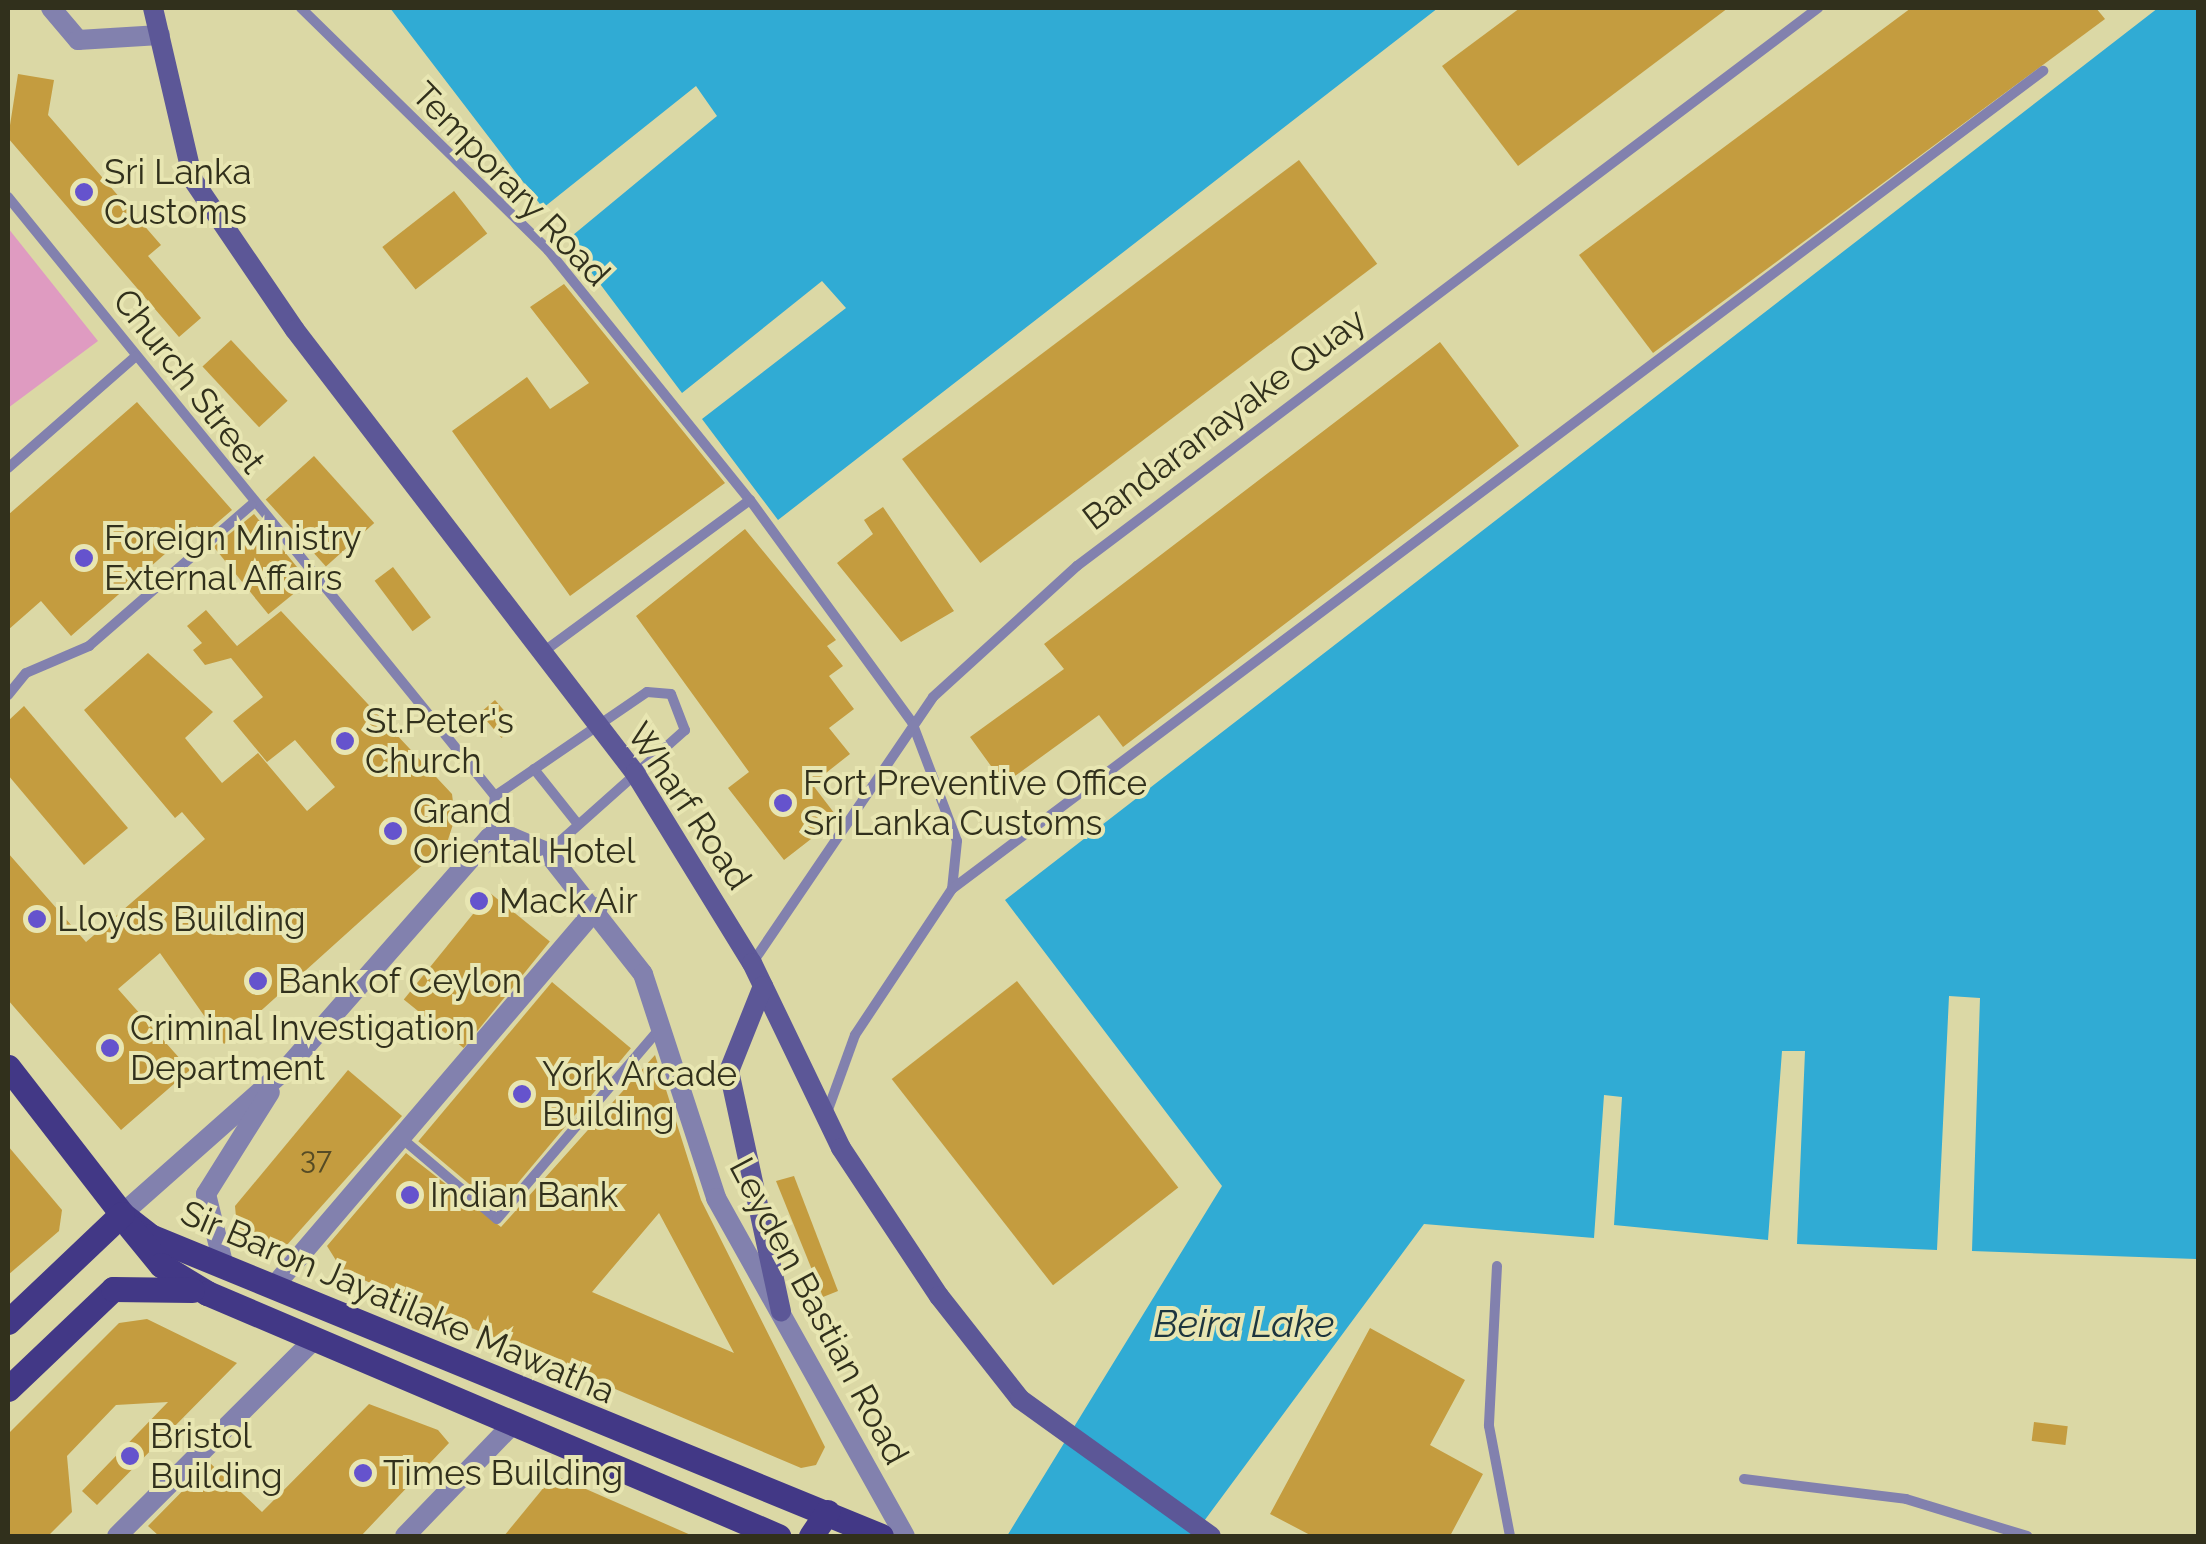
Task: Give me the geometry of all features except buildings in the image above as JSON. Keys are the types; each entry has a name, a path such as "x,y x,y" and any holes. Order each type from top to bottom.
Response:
{"main road":[{"name":"Wharf Road","path":"153,8 193,180 538,656 635,773 752,962 826,1117 939,1296 1020,1399 1211,1536"},
{"path":"763,986 729,1071 780,1311"},
{"name":"Sir Baron Jayatilake Mawatha","path":"8,1066 122,1214 150,1236 222,1262 723,1478 826,1512 882,1536"},
{"path":"8,1322 122,1214 142,1248 207,1293"},
{"path":"8,1389 113,1290 207,1293"},
{"name":"Sir Baron Jayatilake Mawatha","path":"207,1293 733,1528 778,1536"},
{"path":"811,1536 826,1512"}],"street":[{"path":"51,8 78,40 160,35"},
{"path":"222,1262 206,1210 211,1176 285,1070 490,837 548,852"},
{"name":"Leyden Bastian Road","path":"548,852 598,907 643,974 716,1198 905,1536"},
{"path":"275,1285 398,1136 598,907"},
{"path":"122,1214 285,1070"},
{"path":"117,1536 313,1342"},
{"path":"405,1536 510,1427"}],"lane":[{"name":"Temporary Road","path":"301,8 548,250 750,500 912,722 957,841 952,889"},
{"name":"Bandaranayake Quay","path":"752,962 912,722 1077,566 1818,8"},
{"path":"826,1117 855,1035 952,889 2043,70"},
{"name":"Church Street","path":"8,197 252,504 495,796"},
{"path":"8,468 136,358"},
{"path":"538,656 750,500"},
{"path":"8,695 26,673 88,646 252,504"},
{"path":"490,837 495,796 647,692 671,694 687,715 685,730 548,852"},
{"path":"534,769 577,823"},
{"path":"398,1136 497,1219 660,1028"},
{"path":"1497,1266 1488,1426 1510,1536"},
{"path":"1744,1480 1906,1499 2026,1536"}],"shaded area":[{"path":"8,228 98,341 8,408"}],"water":[{"path":"390,8 1438,8 778,520 702,419 846,308 822,281 682,393 567,240 717,116 696,86 543,208"},
{"name":"Beira Lake","path":"2158,8 2198,8 2196,1259 1972,1251 1980,998 1949,996 1937,1250 1797,1244 1805,1051 1782,1051 1768,1240 1614,1225 1622,1097 1604,1095 1594,1238 1424,1224 1193,1536 1007,1536 1222,1186 1005,900"}],"place":[{"name":"Sri Lanka Customs","path":"84,192"},
{"name":"Foreign Ministry External Affairs","path":"84,558"},
{"name":"St.Peter's Church","path":"345,741"},
{"name":"Fort Preventive Office Sri Lanka Customs","path":"783,803"},
{"name":"Grand Oriental Hotel","path":"393,831"},
{"name":"Mack Air","path":"479,901"},
{"name":"Lloyds Building","path":"37,919"},
{"name":"Bank of Ceylon","path":"258,981"},
{"name":"Criminal Investigation Department","path":"110,1048"},
{"name":"York Arcade Building","path":"522,1094"},
{"name":"Indian Bank","path":"410,1195"},
{"name":"Bristol Building","path":"130,1456"},
{"name":"Times Building","path":"363,1473"}]}
